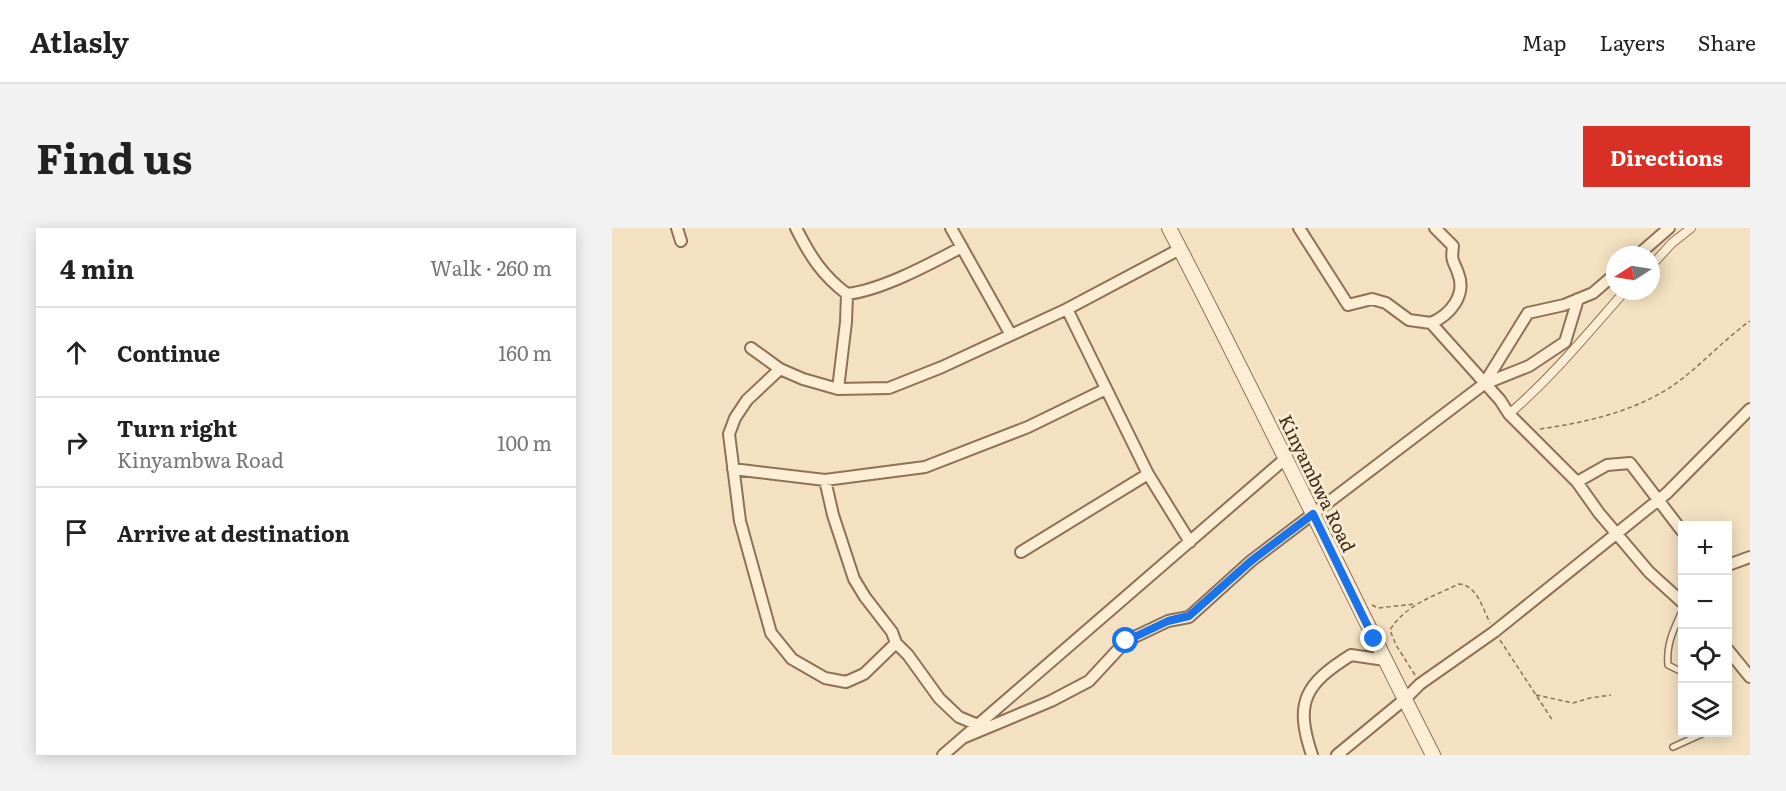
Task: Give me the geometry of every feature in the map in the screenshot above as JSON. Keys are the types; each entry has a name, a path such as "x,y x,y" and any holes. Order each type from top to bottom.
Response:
{"street":[{"path":"677,228 681,241"},
{"path":"796,228 811,257 829,281 847,294 858,293 887,282 962,247"},
{"path":"951,228 1011,335"},
{"name":"Kinyambwa Road","path":"1169,228 1257,397 1433,755"},
{"path":"1299,228 1348,305 1372,299 1386,303 1410,320 1431,323 1443,318 1459,297 1459,275 1451,261 1453,246 1435,228"},
{"path":"1648,246 1669,228"},
{"path":"1660,256 1691,228"},
{"path":"751,348 780,369 803,379 838,389 889,388 942,367 1067,309 1180,249"},
{"path":"1485,384 1528,313 1564,305 1593,293 1606,282"},
{"path":"838,389 847,294"},
{"path":"965,737 1051,701 1089,681 1126,641 1168,621 1189,616 1251,561 1485,384 1529,366 1565,342 1578,299"},
{"path":"1509,414 1560,367 1617,300"},
{"path":"1067,309 1148,474 1190,542"},
{"path":"1431,323 1509,414 1577,482 1599,513 1649,572 1678,598"},
{"path":"780,369 747,400 735,418 729,434 740,521 771,633 792,659 825,678 846,682 864,674 896,643"},
{"path":"733,469 825,480 925,467 1028,427 1106,389"},
{"path":"1337,755 1420,684 1494,632 1658,499 1750,409"},
{"path":"943,755 1286,458"},
{"path":"1577,482 1607,465 1629,463 1678,525"},
{"path":"1021,552 1148,474"},
{"path":"825,480 832,515 854,579 865,597 892,632 896,643 908,655 939,698 959,717 978,725"},
{"path":"1732,564 1750,557"},
{"path":"1311,755 1303,715 1305,697 1316,682 1332,667 1351,655 1385,660"},
{"path":"1732,655 1750,677"}],"lane":[{"path":"1678,621 1671,634 1667,653 1668,665 1678,670"},
{"path":"1673,747 1694,737"}],"path":[{"path":"1527,431 1593,420 1638,404 1682,378 1726,338 1750,321"},
{"path":"1420,684 1396,645 1390,630 1403,614 1416,604 1459,584 1465,584 1476,594 1494,632 1553,721"},
{"path":"1370,604 1378,608 1416,604"},
{"path":"1535,694 1573,703 1611,695"}],"route":[{"path":"1126,641 1168,621 1189,616 1251,561 1313,514 1374,639"}]}
